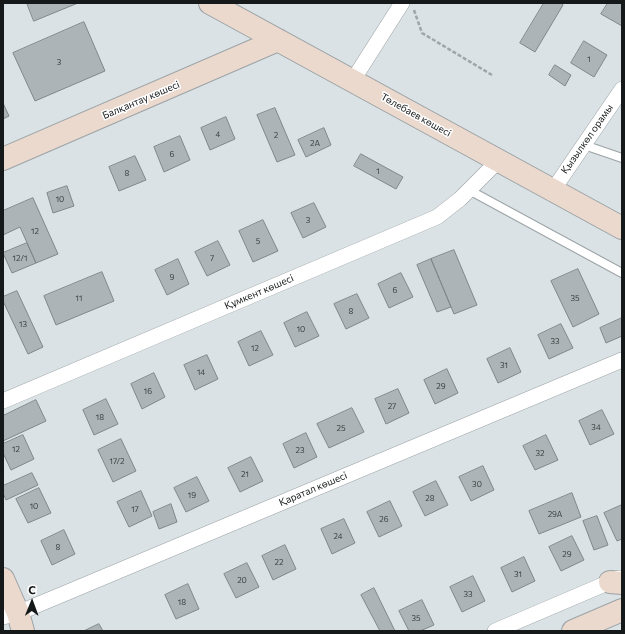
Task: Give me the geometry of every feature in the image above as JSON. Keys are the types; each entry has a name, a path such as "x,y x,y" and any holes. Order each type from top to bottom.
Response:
{"street":[{"name":"Төлебаев көшесі","path":"210,3 622,228"},
{"path":"353,80 409,5"},
{"name":"Балқантау көшесі","path":"3,159 278,40"},
{"name":"Қызылкөл орамы","path":"553,190 622,89"},
{"name":"Құмкент көшесі","path":"3,401 437,217 469,190 499,160"},
{"name":"Қаратал көшесі","path":"15,620 622,360"},
{"path":"3,579 15,620"},
{"path":"495,631 618,580"},
{"path":"573,631 622,610"}],"lane":[{"path":"584,145 622,158"},
{"path":"469,190 622,273"}],"path":[{"path":"409,5 414,10 422,33 492,75"}],"building":[{"path":"27,3 78,3 34,21"},
{"path":"544,3 561,3 563,5 535,52 520,43"},
{"path":"608,3 622,3 622,26 601,14"},
{"path":"84,22 105,71 35,101 13,53"},
{"path":"584,41 607,55 594,77 571,63"},
{"path":"555,65 571,75 565,86 549,75"},
{"path":"3,103 9,116 3,119"},
{"path":"275,108 295,155 277,162 257,115"},
{"path":"226,117 235,139 210,150 201,128"},
{"path":"324,128 331,145 306,157 298,140"},
{"path":"180,136 190,160 164,172 154,147"},
{"path":"361,154 403,177 396,189 354,166"},
{"path":"135,156 146,180 119,191 109,167"},
{"path":"67,186 74,206 53,213 47,193"},
{"path":"33,198 58,254 36,263 20,227 3,235 3,211"},
{"path":"314,203 326,227 303,238 291,213"},
{"path":"263,220 278,251 253,262 239,231"},
{"path":"218,241 230,265 207,276 195,252"},
{"path":"27,243 36,263 12,273 3,253"},
{"path":"454,250 477,305 454,314 431,259"},
{"path":"178,259 189,284 167,295 155,270"},
{"path":"431,259 451,307 437,312 417,265"},
{"path":"578,269 599,314 573,327 551,281"},
{"path":"102,272 114,301 56,325 44,296"},
{"path":"401,273 413,297 389,308 378,284"},
{"path":"17,291 43,347 28,354 3,301 3,297"},
{"path":"357,294 369,318 346,329 334,304"},
{"path":"307,312 319,336 295,347 284,323"},
{"path":"622,318 622,336 606,343 600,328"},
{"path":"561,324 573,348 549,359 538,335"},
{"path":"261,331 273,355 249,366 238,342"},
{"path":"510,348 521,372 498,383 487,359"},
{"path":"207,355 218,379 195,390 184,365"},
{"path":"447,369 458,393 435,404 424,380"},
{"path":"154,373 165,397 142,409 131,384"},
{"path":"398,389 409,413 386,424 375,399"},
{"path":"106,399 118,424 94,435 83,410"},
{"path":"36,400 46,421 3,441 3,416"},
{"path":"352,408 364,432 329,448 317,424"},
{"path":"602,410 614,434 590,445 579,421"},
{"path":"306,433 317,457 294,468 283,444"},
{"path":"23,435 34,459 11,470 3,453 3,444"},
{"path":"546,435 558,460 535,470 523,446"},
{"path":"121,439 136,471 113,482 98,450"},
{"path":"251,457 263,481 240,492 228,468"},
{"path":"483,466 494,490 471,501 459,477"},
{"path":"32,473 38,485 6,500 3,493 3,486"},
{"path":"197,477 209,501 186,512 174,488"},
{"path":"436,481 448,505 425,516 413,492"},
{"path":"39,488 51,513 28,523 16,499"},
{"path":"141,491 152,516 129,527 117,502"},
{"path":"572,493 581,517 539,534 529,511"},
{"path":"390,501 402,526 379,537 367,512"},
{"path":"171,504 177,522 159,529 153,512"},
{"path":"622,505 622,539 617,541 604,513"},
{"path":"597,516 608,545 594,550 583,521"},
{"path":"344,519 355,543 332,554 321,529"},
{"path":"64,530 75,554 52,565 41,541"},
{"path":"572,536 584,560 561,571 549,547"},
{"path":"285,545 296,569 273,580 262,556"},
{"path":"524,557 535,581 512,592 501,568"},
{"path":"247,563 259,587 236,598 224,574"},
{"path":"473,576 485,601 462,612 450,587"},
{"path":"188,584 199,609 176,619 165,595"},
{"path":"374,588 395,631 380,631 361,595"},
{"path":"422,600 434,625 420,631 409,631 399,611"},
{"path":"99,624 103,631 84,631"}]}
